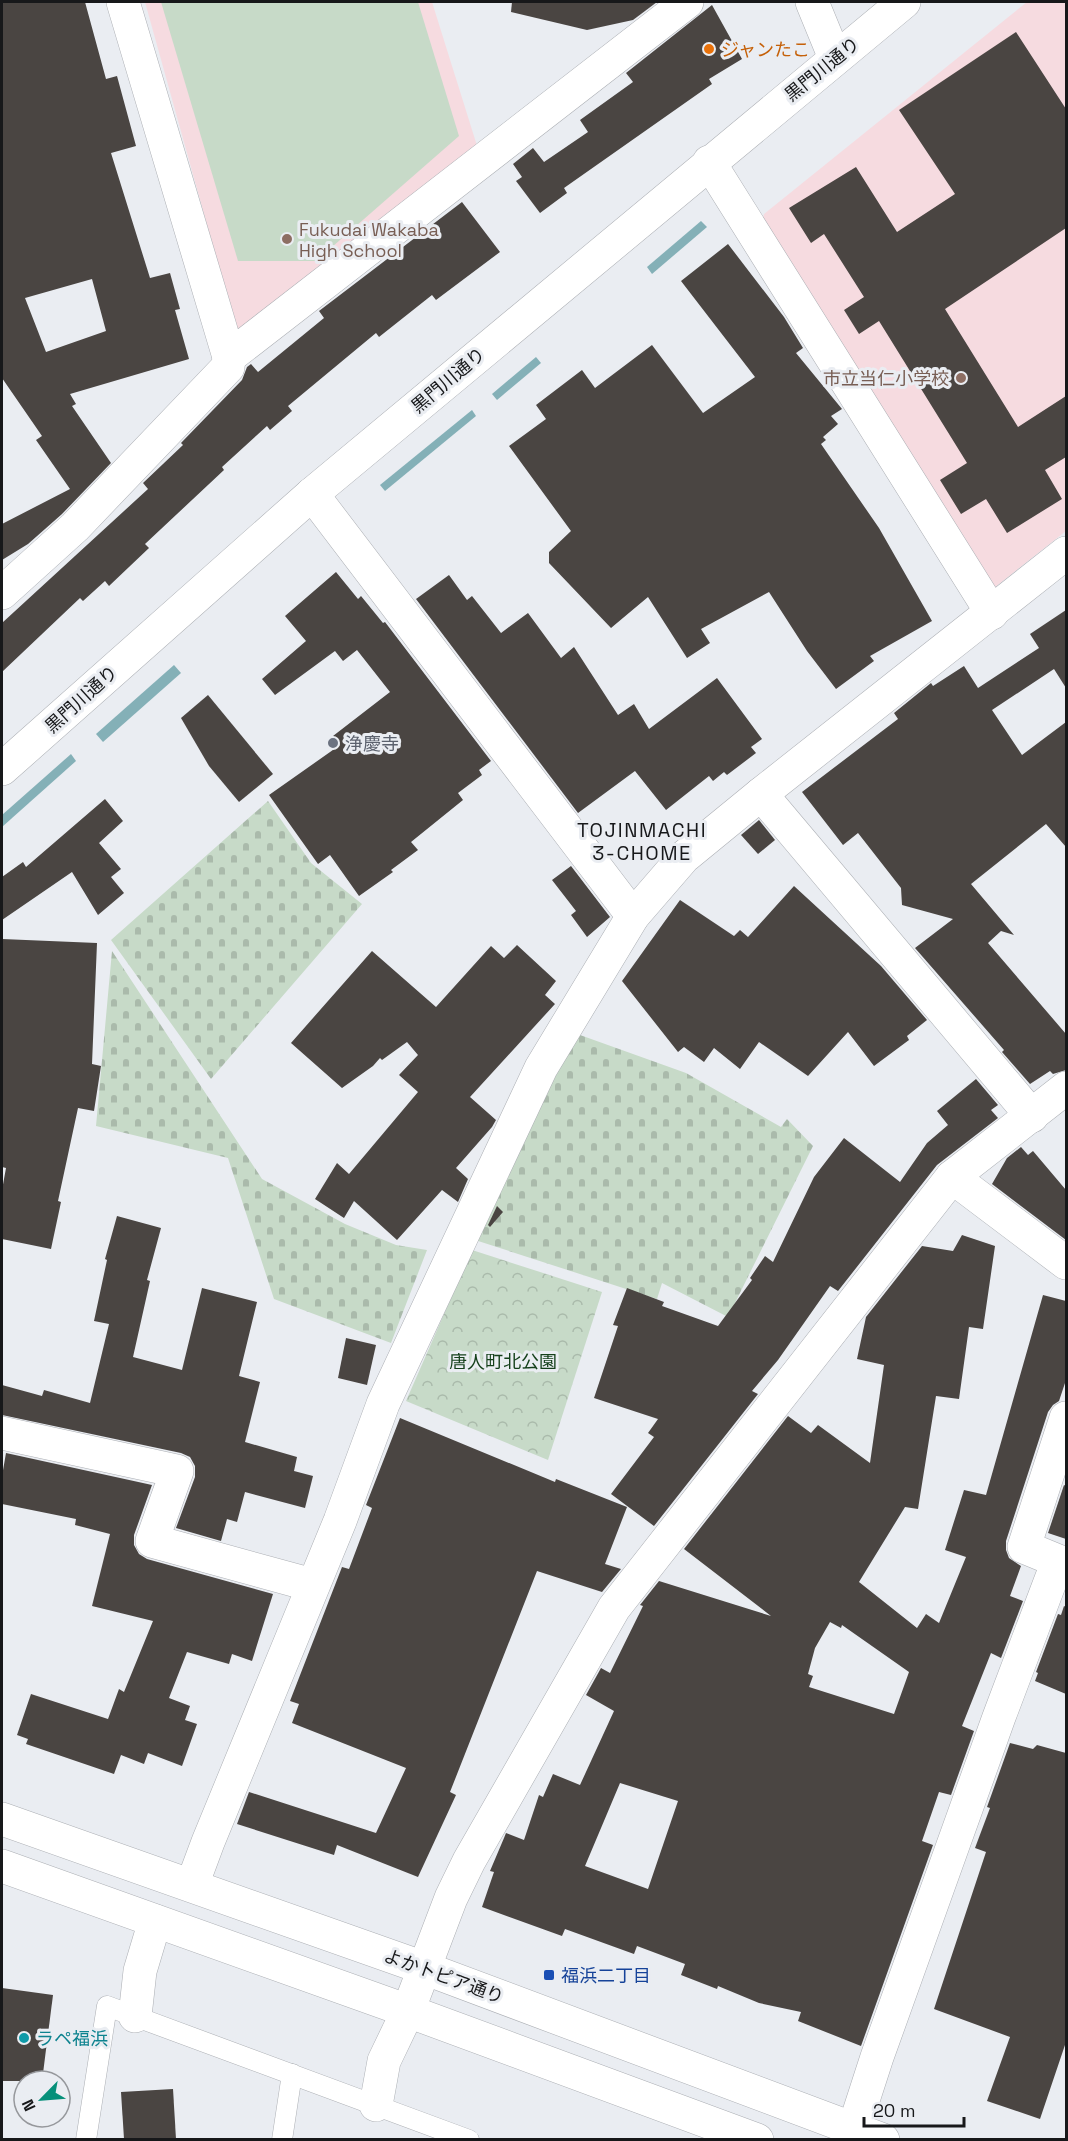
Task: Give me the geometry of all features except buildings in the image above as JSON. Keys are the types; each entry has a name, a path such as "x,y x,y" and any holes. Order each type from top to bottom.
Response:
{"street":[{"path":"2,592 75,527 228,367 229,357 123,2"},
{"path":"229,357 687,2"},
{"path":"812,2 834,58"},
{"name":"黒門川通り","path":"2,770 312,494 904,2"},
{"path":"709,162 992,613"},
{"path":"312,494 633,916"},
{"path":"192,1885 339,1521 383,1404 541,1068 633,916 684,857 760,794 1066,553"},
{"path":"760,794 1032,1116"},
{"path":"376,2105 384,2061 408,2011 451,1898 469,1861 614,1608 952,1177 1066,1088"},
{"path":"952,1177 1066,1263"},
{"path":"868,2134 881,2046 995,1728 1058,1561 1024,1547 1066,1418"},
{"path":"2,1433 177,1471 152,1541 312,1585"},
{"name":"よかトピア通り","path":"2,1819 424,1968 868,2134"},
{"path":"2,1866 757,2139"},
{"path":"135,2016 140,1971 155,1921"}],"lane":[{"path":"86,2139 107,2006 469,2139"},
{"path":"282,2139 292,2074"}],"shaded area":[{"name":"Fukudai Wakaba High School","path":"145,2 432,2 478,149 243,333 236,329"},
{"name":"市立当仁小学校","path":"1027,2 1066,2 1066,531 989,592 761,226 764,214"}],"green space":[{"name":"Fukudai Wakaba High School","path":"161,2 418,2 459,136 316,261 238,261"},
{"path":"268,801 311,863 362,904 211,1079 111,940"},
{"path":"112,951 262,1179 345,1224 396,1245 427,1250 391,1343 274,1299 228,1158 96,1126"},
{"path":"580,1035 686,1073 781,1127 787,1119 813,1146 728,1317 662,1283 657,1299 475,1240 549,1083"},
{"name":"唐人町北公園","path":"472,1250 602,1292 548,1460 406,1401"}],"water":[{"path":"701,221 707,227 652,274 647,267"},
{"path":"536,357 541,363 497,400 492,394"},
{"path":"472,410 476,416 385,491 380,485"},
{"path":"174,665 181,673 103,742 96,734"},
{"path":"71,754 76,761 2,827 2,815"}],"place":[{"name":"ジャンたこ","path":"709,49"},
{"name":"Fukudai Wakaba High School","path":"287,239"},
{"name":"市立当仁小学校","path":"961,378"},
{"name":"浄慶寺","path":"333,743"},
{"name":"福浜二丁目","path":"549,1975"},
{"name":"ラペ福浜","path":"24,2038"}],"district":[{"name":"TOJINMACHI 3-CHOME","path":"642,842"}]}
